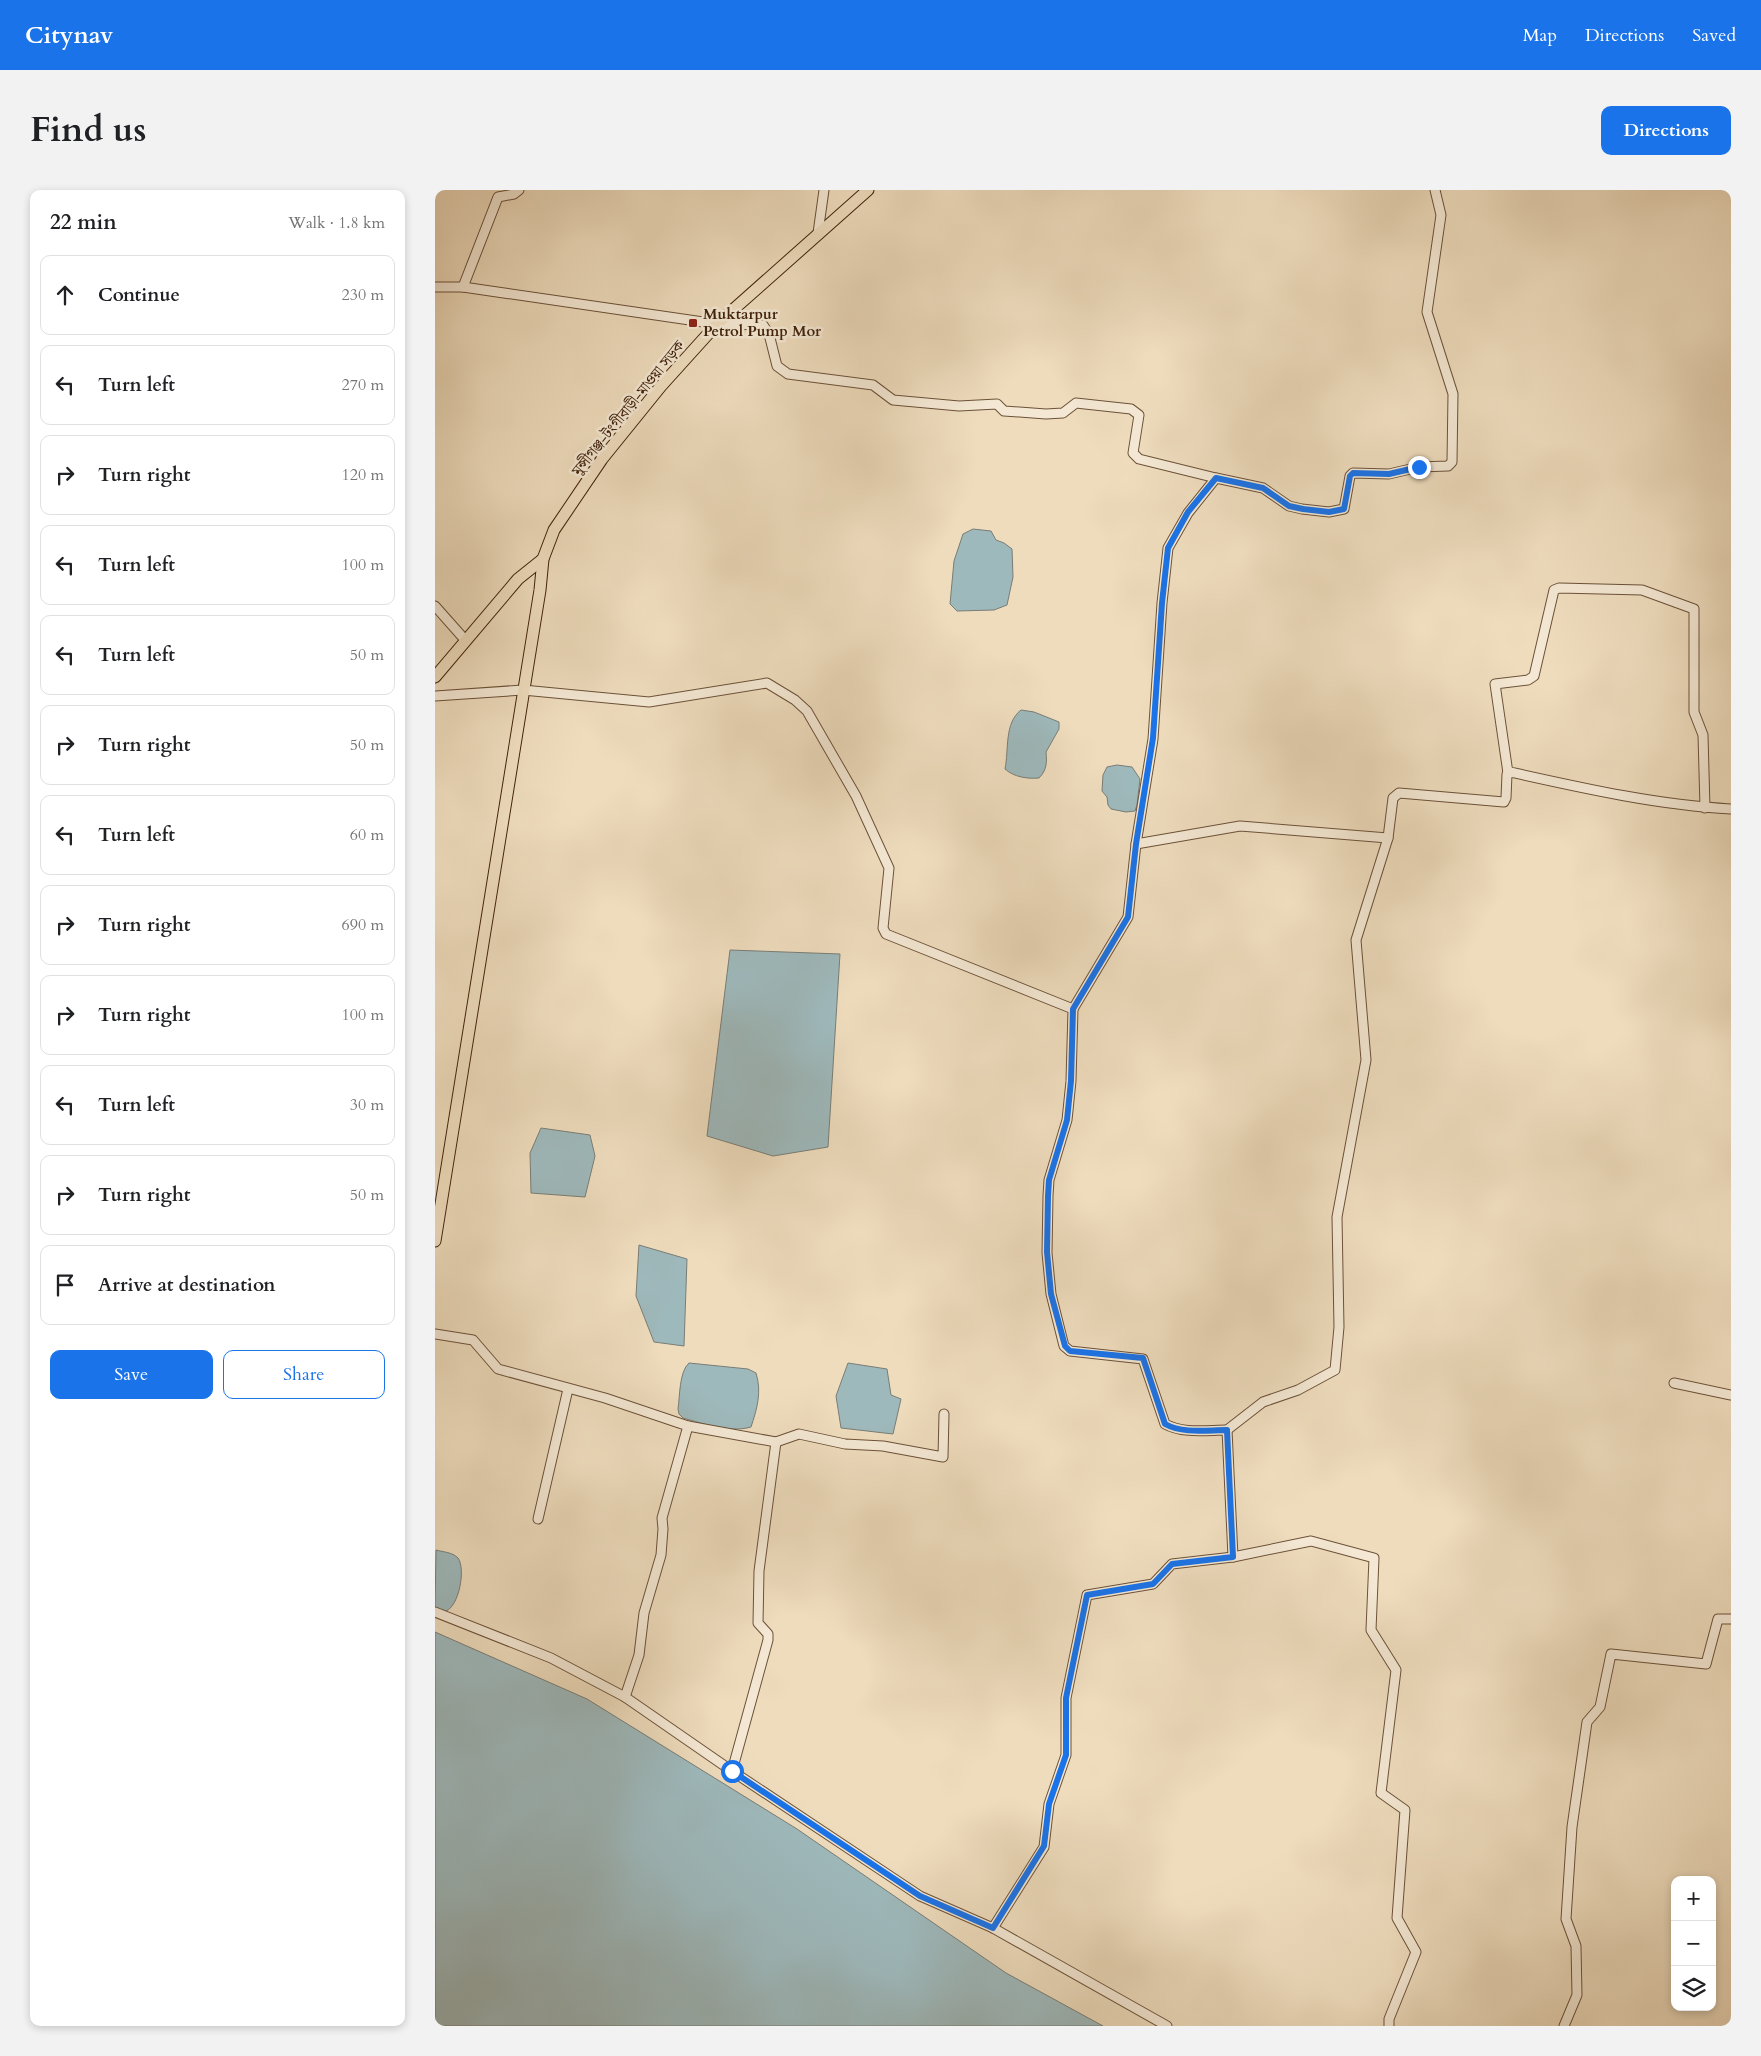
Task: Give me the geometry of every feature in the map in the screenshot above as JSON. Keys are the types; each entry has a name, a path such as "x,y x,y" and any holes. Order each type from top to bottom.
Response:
{"main road":[{"name":"মুন্সীগঞ্জ-টংগীবাড়ী-মাওয়া সড়ক","path":"435,1241 540,590 543,559 554,530 602,459 661,386 717,324 868,190"},
{"path":"435,677 518,579 543,559"}],"street":[{"path":"463,287 498,197 514,194 519,190"},
{"path":"818,233 824,190"},
{"path":"435,287 463,287 717,324 763,325 769,334 777,366 789,374 873,385 893,400 959,406 997,404 1004,411 1046,414 1063,412 1075,403 1131,409 1139,415 1133,453 1139,460 1263,488 1289,506 1329,512 1344,509 1350,476 1353,473 1389,474 1419,467 1448,466 1451,462 1453,394 1427,312 1441,215 1435,190"},
{"path":"1216,478 1188,512 1168,548 1162,603 1153,738 1136,844 1128,917 1073,1009 1071,1081 1067,1120 1049,1180 1048,1196 1047,1252 1051,1294 1065,1346 1070,1351 1143,1358 1165,1424 1173,1428 1192,1430 1227,1430 1263,1402 1298,1390 1335,1370 1339,1327 1337,1217 1366,1060 1356,940 1388,838 1393,798 1399,793 1504,802 1508,773 1495,684 1528,680 1534,676 1554,590 1559,588 1642,590 1694,609 1694,712 1703,735 1705,808"},
{"path":"435,606 466,640"},
{"path":"435,696 523,690 649,702 767,683 795,700 807,711 856,796 889,868 883,928 886,934 1073,1009"},
{"path":"1508,773 1593,790 1705,808 1731,809"},
{"path":"1136,844 1240,826 1388,838"},
{"path":"435,1334 473,1340 498,1368 622,1404 688,1426 776,1442 799,1434 845,1444 883,1446 943,1457 944,1414"},
{"path":"1674,1382 1731,1396"},
{"path":"538,1519 568,1389"},
{"path":"625,1697 639,1655 644,1613 661,1555 662,1518 688,1426"},
{"path":"1227,1430 1233,1557"},
{"path":"732,1771 768,1640 768,1634 758,1623 759,1571 776,1442"},
{"path":"993,1928 1044,1846 1049,1804 1066,1755 1066,1698 1087,1595 1153,1584 1172,1564 1233,1557 1311,1541 1373,1558 1371,1630 1396,1670 1381,1793 1405,1810 1397,1918 1416,1952 1389,2020 1389,2026"},
{"path":"435,1612 551,1658 625,1697 732,1771 920,1896 993,1928 1167,2026"},
{"path":"1563,2026 1577,1995 1576,1946 1566,1918 1572,1827 1587,1722 1600,1707 1611,1654 1706,1664 1718,1619 1731,1619"}],"water":[{"path":"973,529 991,531 996,540 1012,549 1013,577 1007,605 994,610 957,611 950,604 954,561 963,534"},
{"path":"1021,710 1034,712 1059,722 1059,729 1046,752 1045,769 1039,778 1021,777 1005,769 1010,729 1016,715"},
{"path":"1117,765 1132,767 1140,779 1135,811 1126,812 1111,809 1108,805 1107,797 1102,791 1103,775 1107,767"},
{"path":"730,950 840,954 828,1147 773,1156 707,1136"},
{"path":"541,1128 590,1135 595,1156 585,1197 531,1193 530,1153"},
{"path":"639,1245 687,1259 684,1346 654,1342 636,1296"},
{"path":"689,1363 748,1369 756,1373 759,1394 751,1427 734,1429 717,1427 683,1418 679,1414 683,1372"},
{"path":"848,1363 887,1369 891,1395 901,1399 893,1434 841,1428 836,1396"},
{"path":"436,1550 453,1554 460,1563 461,1578 458,1595 451,1608 446,1611 435,1608"},
{"path":"435,1632 587,1699 797,1829 1006,1973 1103,2026 435,2026"}],"place":[{"name":"Muktarpur Petrol Pump Mor","path":"693,323"}],"route":[{"path":"732,1771 920,1896 993,1928 1044,1846 1049,1804 1066,1755 1066,1698 1087,1595 1153,1584 1172,1564 1233,1557 1227,1430 1192,1430 1173,1428 1165,1424 1143,1358 1070,1351 1065,1346 1051,1294 1047,1252 1048,1196 1049,1180 1067,1120 1071,1081 1073,1009 1128,917 1136,844 1153,738 1162,603 1168,548 1178,527 1216,478 1263,488 1289,506 1329,512 1345,508 1350,476 1353,473 1389,474 1419,467"}]}
